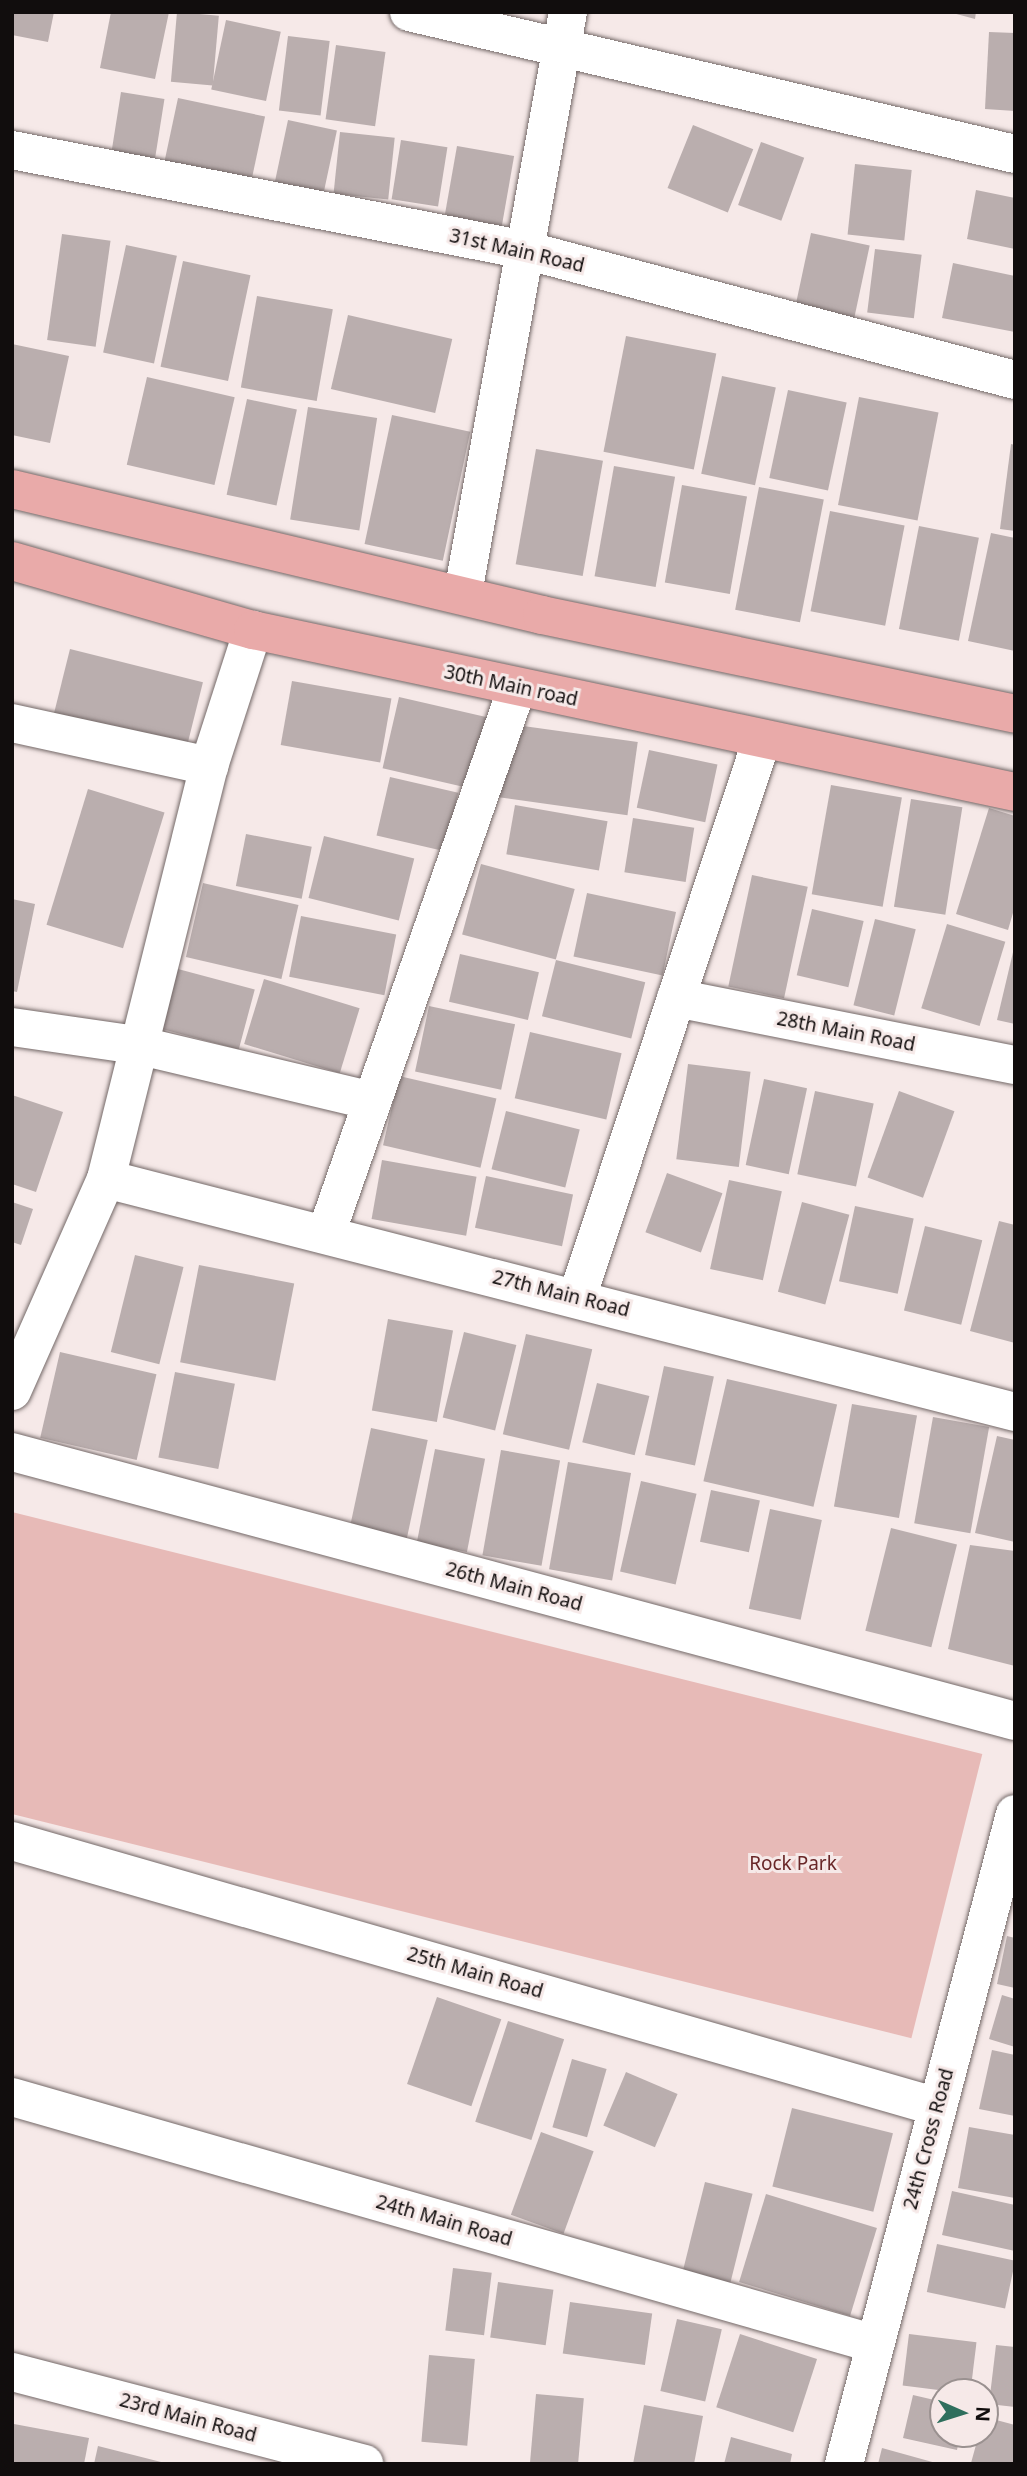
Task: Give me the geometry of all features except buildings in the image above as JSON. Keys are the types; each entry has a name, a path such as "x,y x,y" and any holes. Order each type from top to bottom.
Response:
{"main road":[{"path":"12,489 650,639 1015,714"},
{"name":"30th Main road","path":"12,561 253,630 1015,792"}],"street":[{"path":"409,12 564,29 1015,154"},
{"path":"463,593 564,29"},
{"name":"31st Main Road","path":"12,150 525,250 1015,380"},
{"path":"12,1391 106,1179 136,1045 209,766 253,630"},
{"path":"326,1234 517,688"},
{"path":"12,723 209,766"},
{"path":"576,1298 762,739"},
{"name":"28th Main Road","path":"676,998 1015,1065"},
{"path":"12,1027 136,1045 372,1101"},
{"name":"27th Main Road","path":"106,1179 1015,1412"},
{"name":"26th Main Road","path":"12,1452 1015,1721"},
{"name":"24th Cross Road","path":"844,2464 1015,1814"},
{"name":"25th Main Road","path":"12,1841 937,2106"},
{"name":"24th Main Road","path":"12,2097 875,2344"},
{"name":"23rd Main Road","path":"12,2372 364,2464"}],"green space":[{"name":"Rock Park","path":"12,1512 982,1754 911,2038 12,1814"}]}
